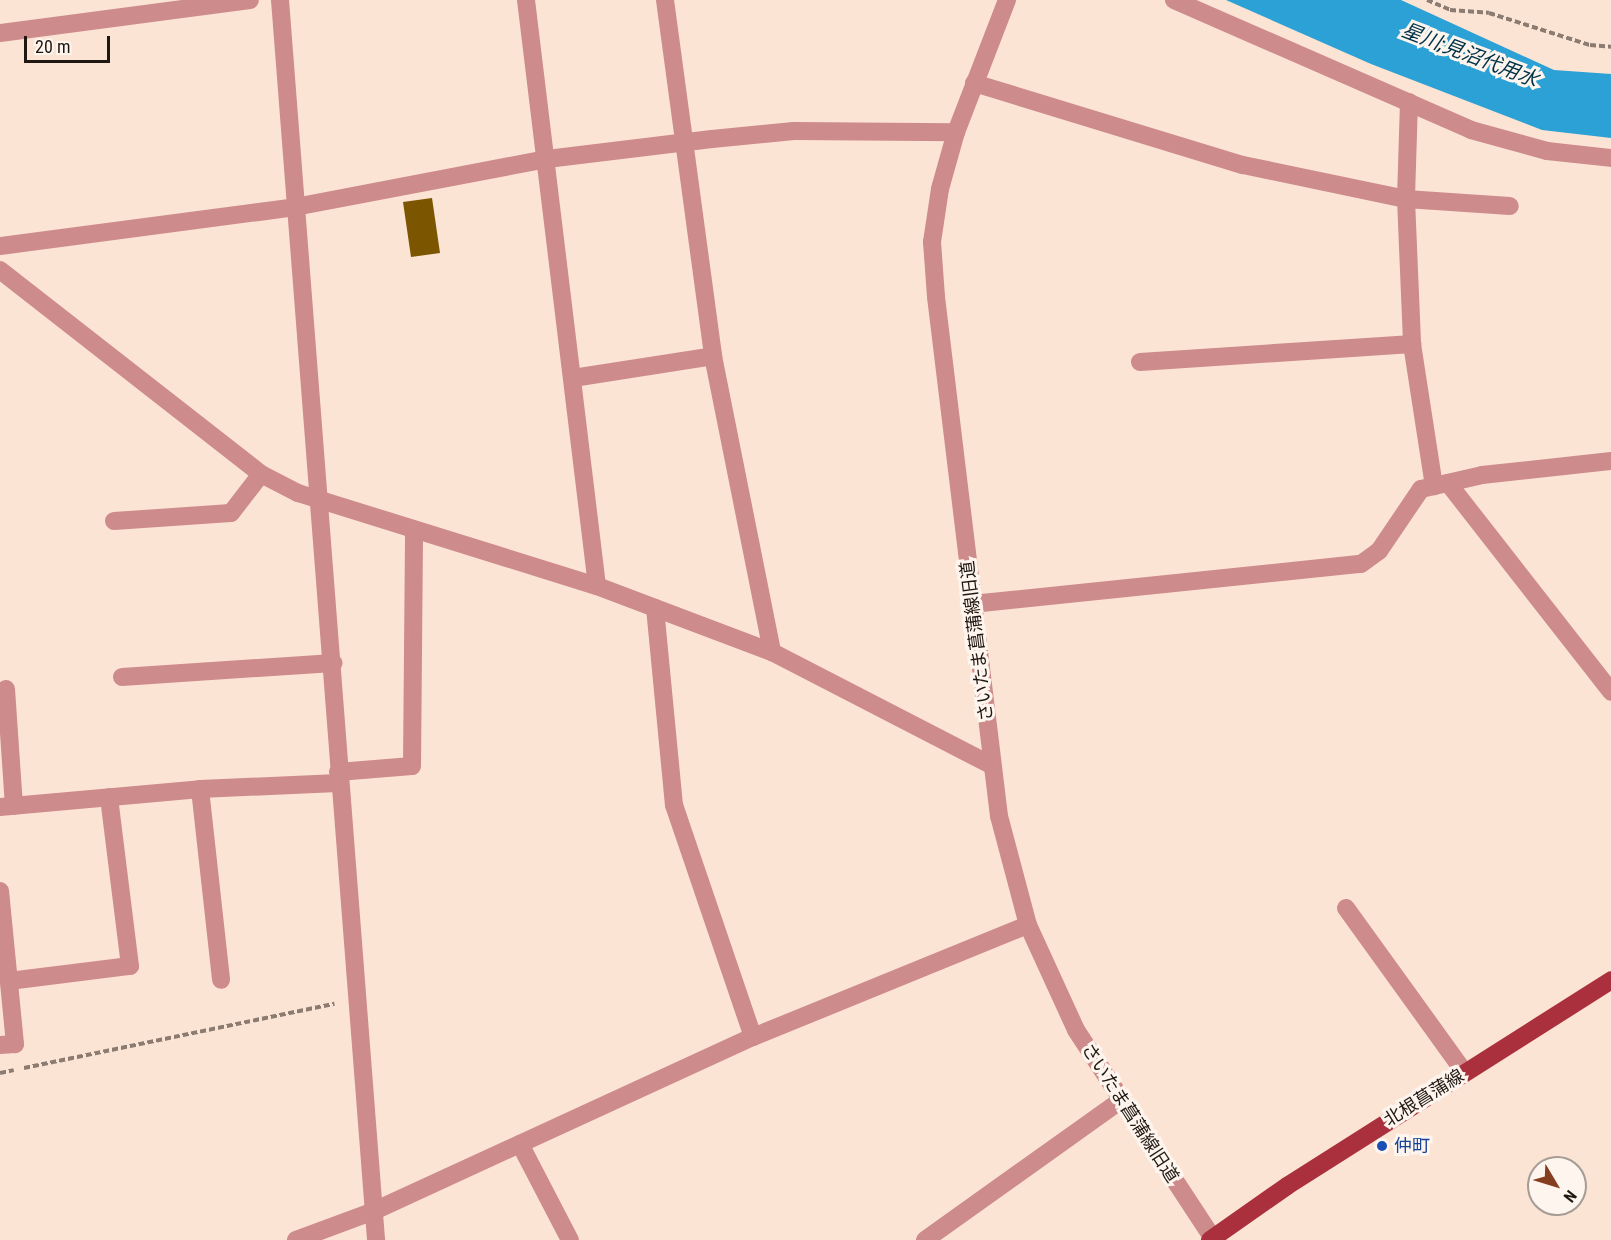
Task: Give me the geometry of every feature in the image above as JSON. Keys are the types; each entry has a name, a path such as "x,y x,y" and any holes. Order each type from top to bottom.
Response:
{"main road":[{"name":"北根菖蒲線","path":"1212,1239 1611,980"}],"street":[{"path":"0,33 250,0"},
{"path":"280,0 295,207 334,663 338,778 359,1000 376,1240"},
{"path":"526,0 597,586"},
{"path":"665,0 713,356 772,652"},
{"name":"さいたま菖蒲線旧道","path":"1007,0 956,132 940,189 932,242 972,604 999,816 1028,925 1076,1030 1120,1101 1212,1239"},
{"path":"1174,0 1471,130 1547,152 1611,158"},
{"path":"974,83 1243,165 1406,199 1510,206"},
{"path":"1409,102 1406,199 1412,344 1441,485 1611,692"},
{"path":"0,246 295,207 547,159 685,142 794,131 956,132"},
{"path":"0,270 261,474 298,493 320,498 414,531 597,586 772,652 991,765"},
{"path":"1140,362 1412,344"},
{"path":"573,378 713,356"},
{"path":"972,604 1361,564 1378,551 1421,489 1482,475 1611,462"},
{"path":"114,521 231,513 261,474"},
{"path":"6,689 7,806 338,778 412,766 414,531"},
{"path":"655,608 674,805 753,1037"},
{"path":"122,676 334,663"},
{"path":"200,789 221,981"},
{"path":"9,981 130,966 109,797"},
{"path":"0,891 15,1044 0,1045"},
{"path":"1346,908 1465,1073"},
{"path":"296,1240 374,1211 753,1037 1028,925"},
{"path":"925,1240 1120,1101"},
{"path":"520,1144 570,1240"}],"path":[{"path":"1427,0 1450,10 1489,13 1590,45 1611,47"},
{"path":"0,1073 359,1000"}],"water":[{"name":"星川;見沼代用水","path":"1226,0 1401,0 1554,70 1611,74 1611,138 1542,130 1371,64"}],"building":[{"path":"432,198 440,253 411,257 403,202"}],"place":[{"name":"仲町","path":"1382,1146"}]}
